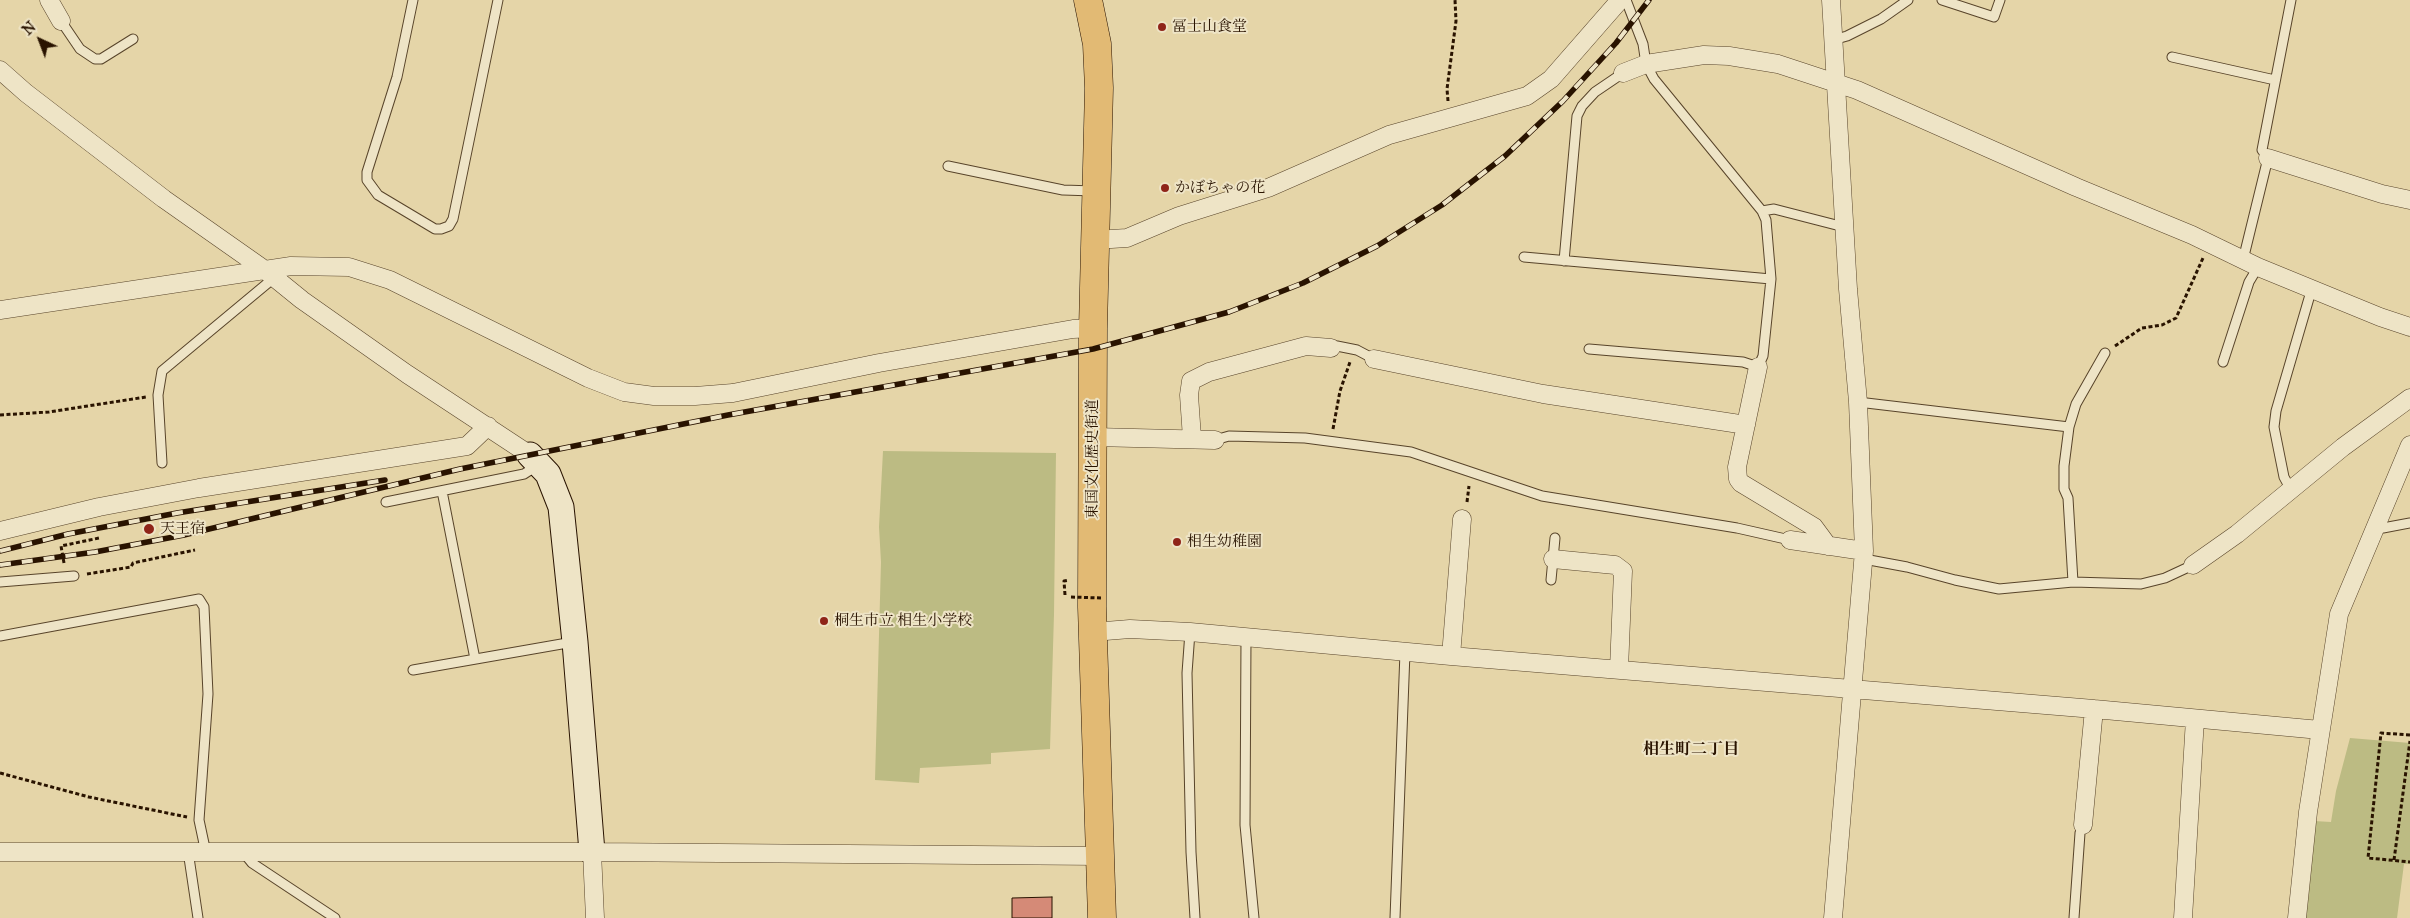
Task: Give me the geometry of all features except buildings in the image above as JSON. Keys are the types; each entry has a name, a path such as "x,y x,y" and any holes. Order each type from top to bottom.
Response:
{"highway":[{"name":"東国文化歴史街道","path":"1088,0 1097,44 1099,88 1093,328 1093,632 1102,918"}],"street":[{"path":"49,0 61,21"},
{"path":"1095,240 1127,238 1180,216 1268,188 1389,135 1528,96 1540,89 1565,64 1620,0"},
{"path":"1831,0 1844,227 1858,402 1864,555 1833,918"},
{"path":"1623,73 1646,64 1704,55 1729,56 1778,64 1836,83 2250,263 2380,317 2410,327"},
{"path":"0,70 26,93 164,200 270,273 302,300 407,374 535,459 553,484 561,507 575,642 592,852 595,918"},
{"path":"2268,158 2382,194 2410,200"},
{"path":"0,310 270,273 291,266 329,266 369,273 390,280 588,378 640,395 695,396 733,393 870,365 1073,329 1093,328"},
{"path":"1192,438 1189,395 1191,381 1208,372 1306,346 1331,348"},
{"path":"1374,359 1543,394 1746,425"},
{"path":"1758,367 1737,467 1738,479 1741,483 1814,527 1828,546"},
{"path":"2193,565 2237,534 2343,447 2410,398"},
{"path":"0,531 99,507 199,488 467,446 488,426"},
{"path":"1094,437 1215,440"},
{"path":"2297,918 2308,812 2339,614 2410,445"},
{"path":"1450,656 1462,519"},
{"path":"1790,540 1828,546 1864,555"},
{"path":"1553,559 1614,565 1623,571 1619,670"},
{"path":"1093,632 1130,629 1190,632 2320,730"},
{"path":"2083,825 2094,709"},
{"path":"2183,918 2195,719"},
{"path":"0,852 592,852 1101,856"}],"lane":[{"path":"413,0 397,78 367,172 367,180 378,195 435,229 441,230 449,226 453,219 498,0"},
{"path":"1589,349 1743,362 1758,367 1763,356 1771,279 1766,220 1762,211 1654,79 1646,64 1643,44 1626,0"},
{"path":"1833,40 1847,36 1881,19 1908,0"},
{"path":"1942,0 1994,17 2000,0"},
{"path":"2222,362 2249,282 2250,263 2268,158 2262,150 2291,0"},
{"path":"61,21 80,49 95,59 102,59 133,39"},
{"path":"2172,57 2275,80"},
{"path":"1564,261 1577,116 1595,92 1623,73"},
{"path":"948,166 1063,190 1097,191"},
{"path":"1762,211 1774,209 1844,227"},
{"path":"1524,257 1771,279"},
{"path":"162,463 158,395 162,371 270,273"},
{"path":"2291,490 2284,477 2274,427 2276,412 2312,288"},
{"path":"1331,348 1337,346 1356,350 1374,359"},
{"path":"2073,582 2068,498 2064,489 2064,466 2069,427 2076,404 2106,353"},
{"path":"1858,402 2069,427"},
{"path":"1215,440 1229,436 1305,438 1411,452 1542,496 1737,528 1790,540"},
{"path":"386,502 524,474 535,459"},
{"path":"442,491 475,659"},
{"path":"2375,527 2383,528 2410,523"},
{"path":"1551,580 1555,538"},
{"path":"1864,555 1955,580 2000,589 2073,582 2141,584 2165,578 2193,565"},
{"path":"0,582 74,576"},
{"path":"0,636 199,598 204,607 208,694 199,820 206,853"},
{"path":"1190,632 1187,673 1191,852 1195,918"},
{"path":"1246,638 1245,825 1254,918"},
{"path":"413,670 575,642"},
{"path":"1396,918 1405,652"},
{"path":"2074,918 2080,833 2083,825"},
{"path":"188,851 198,918"},
{"path":"244,853 252,863 335,918"}],"path":[{"path":"1450,119 1447,89 1456,21 1455,0"},
{"path":"2106,353 2136,331 2162,325 2176,318 2209,244"},
{"path":"1331,348 1333,356 1351,360 1340,391 1332,442"},
{"path":"0,415 49,412 158,395"},
{"path":"39,579 41,570 64,566 61,546 99,538"},
{"path":"74,576 131,567 134,563 194,550"},
{"path":"1071,597 1102,598"},
{"path":"2410,735 2382,733 2368,858 2410,862"},
{"path":"2394,860 2410,741"},
{"path":"0,773 89,797 199,820"}],"shaded area":[{"path":"883,451 1056,453 1050,749 991,753 991,764 920,768 919,783 875,780 881,562 879,527"},
{"path":"2350,738 2410,743 2410,864 2404,864 2397,918 2303,918 2314,821 2331,822 2336,791"}],"railway":[{"path":"0,565 95,552 184,535 460,469 728,415 1093,349 1229,312 1303,283 1377,246 1442,205 1505,156 1563,101 1616,43 1649,0"},
{"path":"0,551 68,534 177,513 385,480"}],"place":[{"name":"冨士山食堂","path":"1162,27"},
{"name":"かぼちゃの花","path":"1165,188"},
{"name":"天王宿","path":"149,529"},
{"name":"相生幼稚園","path":"1177,542"},
{"name":"桐生市立 相生小学校","path":"824,621"}],"district":[{"name":"相生町二丁目","path":"1691,750"}]}
